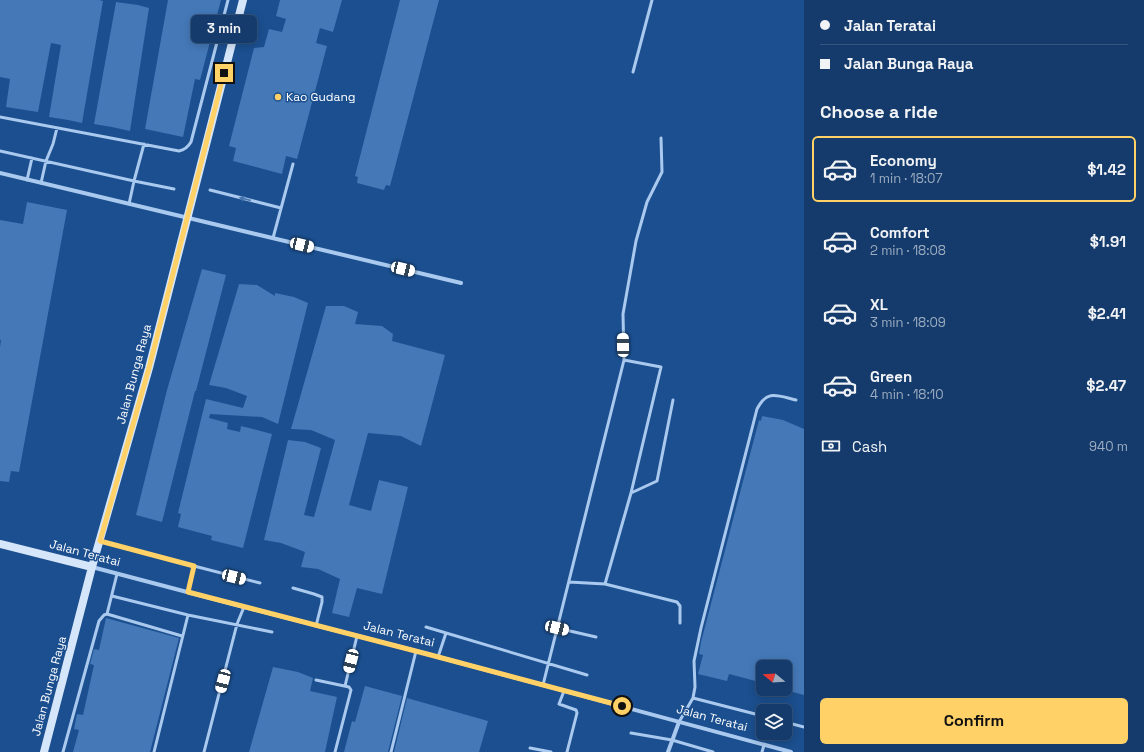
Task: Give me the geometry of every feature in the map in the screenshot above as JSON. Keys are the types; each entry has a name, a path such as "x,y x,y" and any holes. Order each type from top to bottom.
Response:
{"street":[{"name":"Jalan Bunga Raya","path":"44,752 92,567 149,368 243,0"},
{"path":"0,174 461,283"},
{"name":"Jalan Teratai","path":"0,544 416,651 791,752"},
{"path":"668,752 679,722"}],"lane":[{"path":"0,117 179,151 184,150 191,142 228,0"},
{"path":"633,72 652,0"},
{"path":"41,183 46,161 53,144 56,128"},
{"path":"543,685 624,360 623,314 636,241 647,202 662,172 661,138"},
{"path":"129,204 144,144"},
{"path":"0,151 174,189"},
{"path":"27,180 32,158"},
{"path":"272,238 293,164"},
{"path":"210,190 281,208"},
{"path":"605,584 631,493 661,367 624,360"},
{"path":"679,722 692,698 695,683 694,662 700,635 757,409 760,403 768,396 774,395 796,400"},
{"path":"631,493 657,481 673,400"},
{"path":"100,541 260,584"},
{"path":"188,592 194,566"},
{"path":"63,752 99,621 104,615 107,614 117,574"},
{"path":"569,582 605,584 677,602 680,606 680,623"},
{"path":"292,588 322,597 316,626"},
{"path":"112,596 188,615 272,632"},
{"path":"204,752 238,624 244,607"},
{"path":"107,614 182,636"},
{"path":"154,752 188,615"},
{"path":"426,627 587,675"},
{"path":"557,628 596,637"},
{"path":"438,657 446,633"},
{"path":"345,686 357,636"},
{"path":"391,752 416,651"},
{"path":"316,680 345,686 350,688 351,691 335,752"},
{"path":"564,691 559,704 576,710 577,712 567,752"},
{"path":"692,698 756,714"},
{"path":"792,724 804,727"},
{"path":"631,733 672,740 713,752"},
{"path":"762,752 764,745"},
{"path":"530,748 551,752"}],"building":[{"path":"0,0 103,1 82,123 49,117 61,45 51,43 38,112 6,107 10,79 0,77"},
{"path":"168,0 221,0 200,80 195,79 183,137 145,129"},
{"name":"Kao Gudang","path":"280,0 342,0 333,32 320,28 316,43 327,46 297,159 286,156 282,174 233,161 236,148 229,146 254,48 264,47 269,29 282,32 286,19 276,16"},
{"path":"400,0 439,0 390,186 386,185 384,190 357,183 358,177 355,176"},
{"path":"116,2 149,8 130,131 94,124"},
{"path":"27,202 67,210 19,472 11,471 9,482 0,481 0,220 23,224"},
{"path":"202,269 226,275 162,522 136,515 167,390"},
{"path":"239,284 257,285 275,296 275,293 294,297 308,303 278,424 262,417 210,414 209,418 228,423 227,429 240,432 241,426 272,434 243,548 211,540 212,536 178,527 181,514 178,513 206,399 243,408 247,396 226,388 209,385"},
{"path":"326,306 344,306 358,312 355,324 382,326 393,334 392,341 445,355 421,446 401,436 368,433 349,505 371,511 379,480 408,487 382,594 357,588 349,617 332,613 340,579 318,569 301,567 305,552 281,543 264,540 288,440 305,442 321,448 304,515 314,517 335,440 311,430 291,429"},
{"path":"762,416 783,420 804,429 804,695 792,692 792,660 756,660 756,681 729,674 727,681 698,674 703,655 699,654 701,642 759,420 761,421"},
{"path":"106,618 179,638 150,752 73,752 79,730 74,729 77,714 83,715 94,665 90,664 94,649 99,650"},
{"path":"273,667 298,672 313,678 310,691 337,697 325,752 249,752"},
{"path":"365,686 402,696 388,752 344,752 352,721 355,722"},
{"path":"407,698 488,721 479,752 394,752"}],"place":[{"name":"Kao Gudang","path":"278,97"}],"route":[{"path":"224,73 149,368 100,541 194,566 188,592 622,706"}]}
